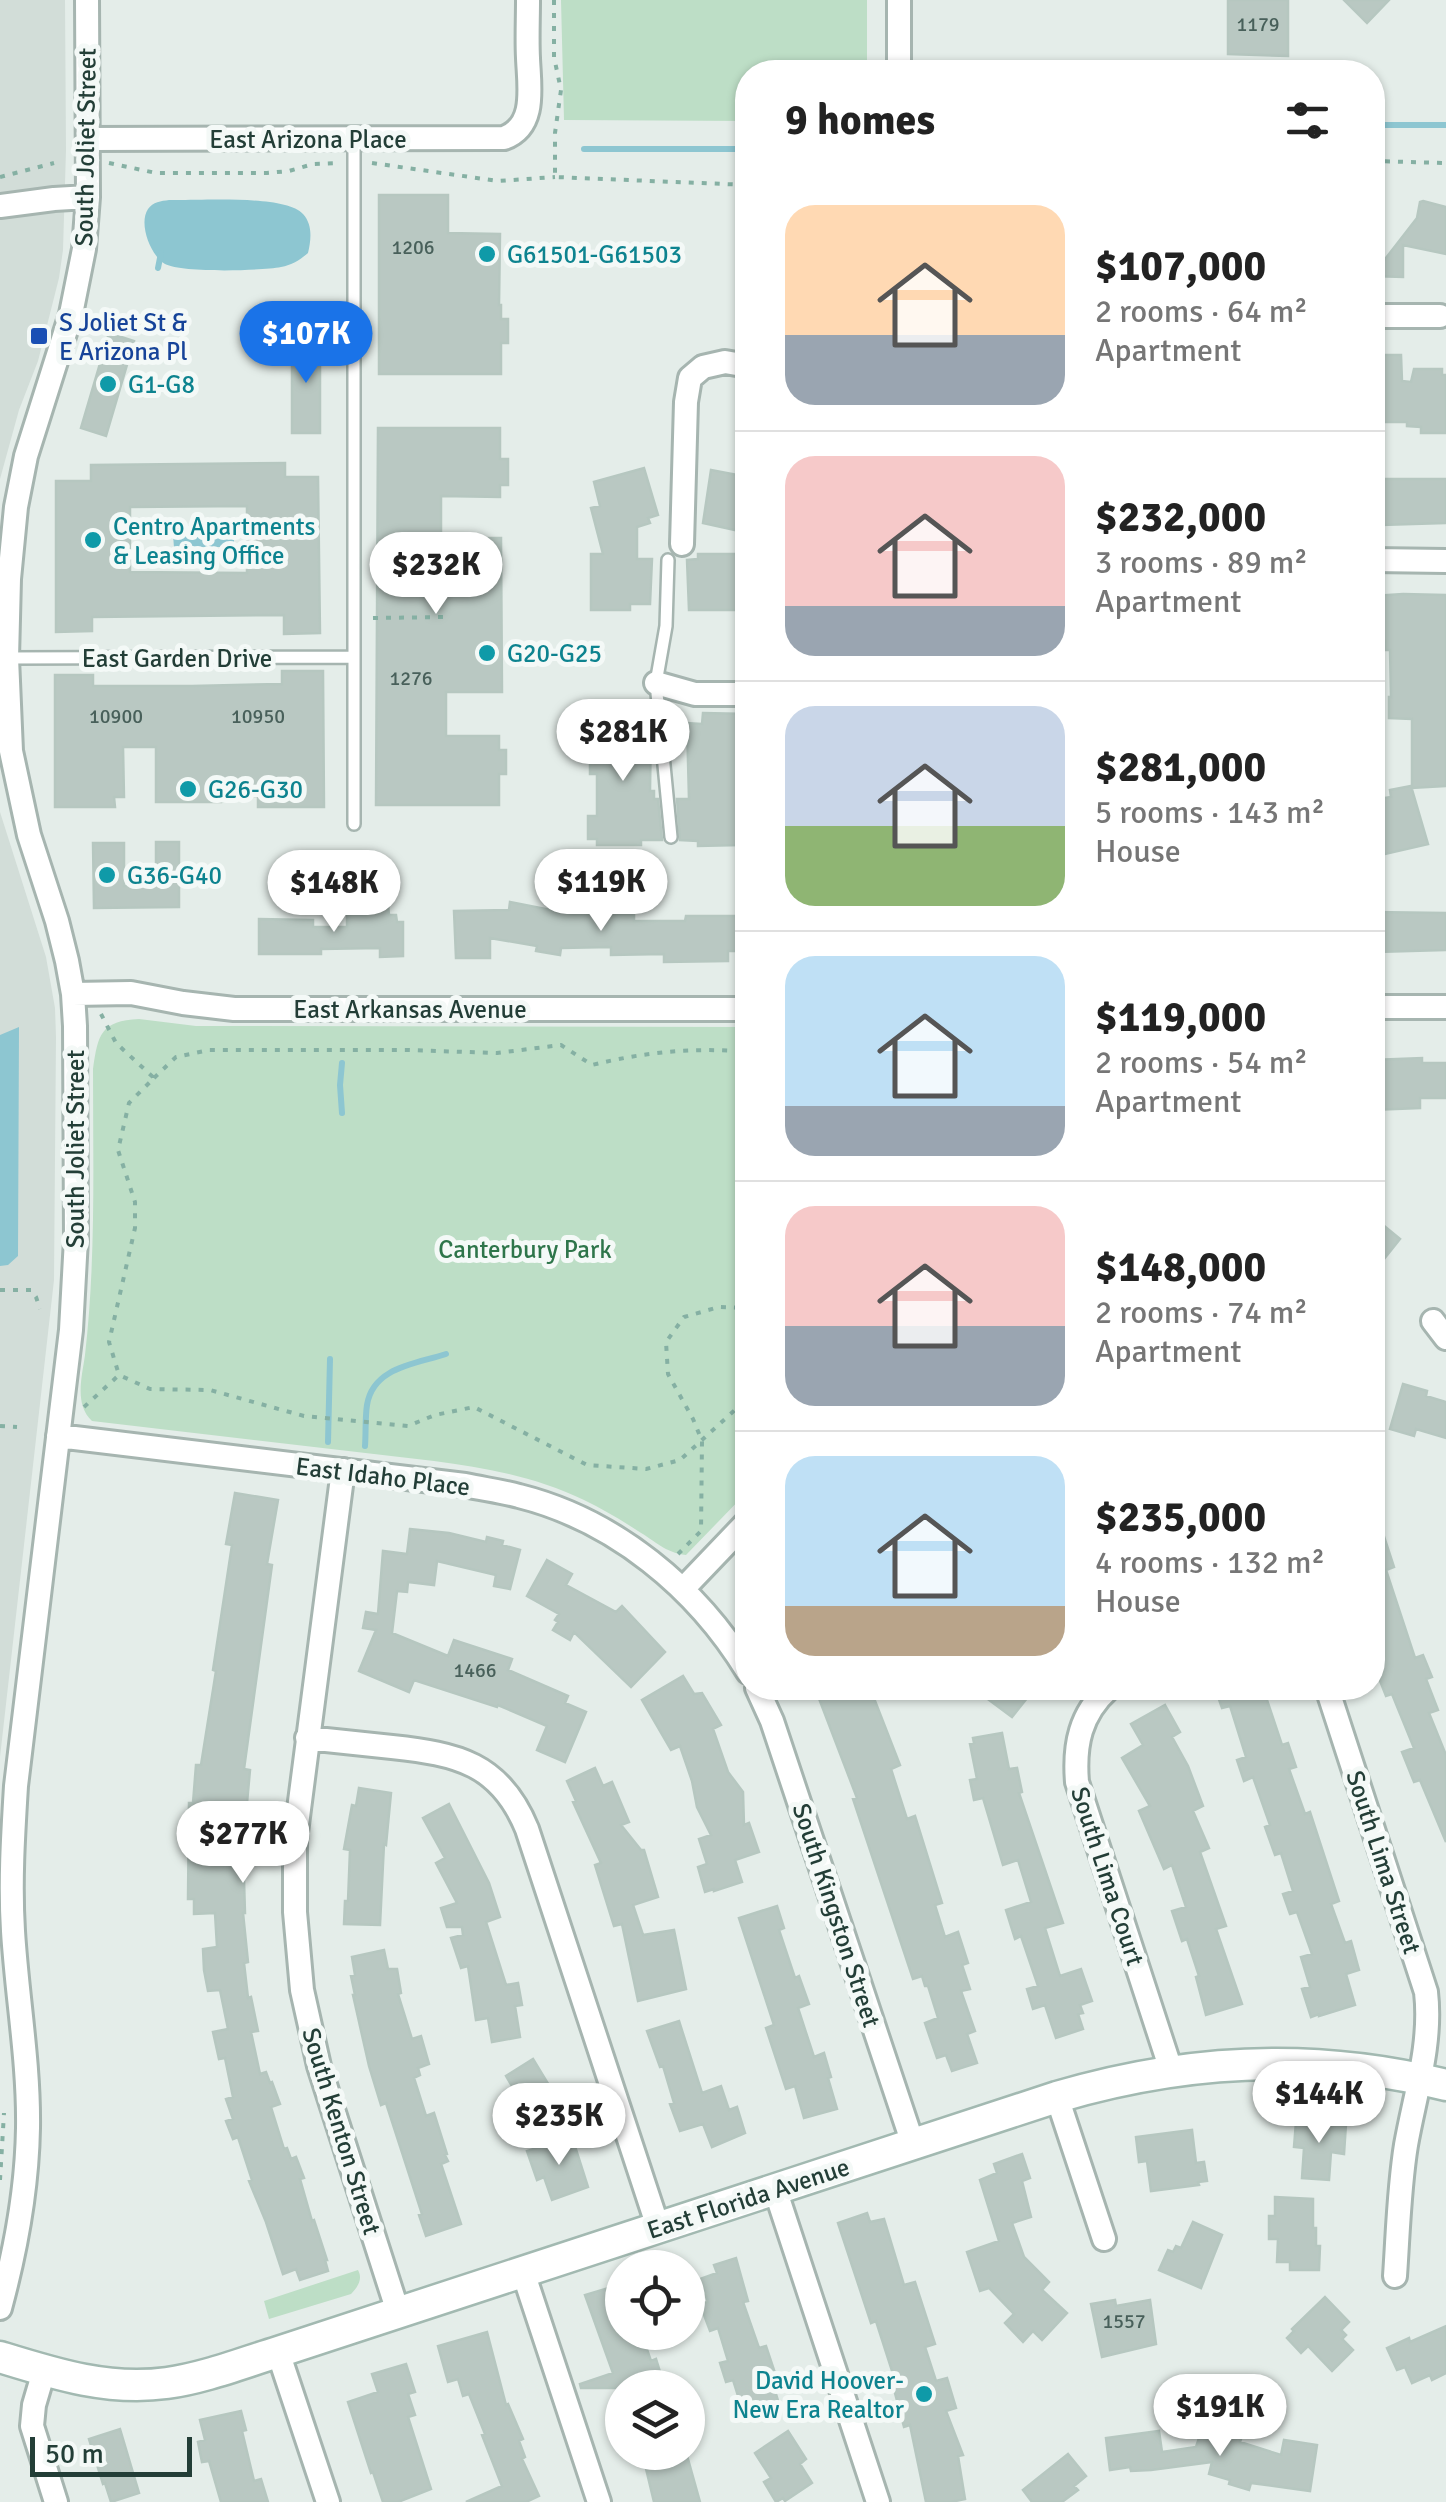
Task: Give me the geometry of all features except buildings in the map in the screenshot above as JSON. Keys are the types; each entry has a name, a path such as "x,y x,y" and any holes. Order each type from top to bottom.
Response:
{"street":[{"name":"South Joliet Street","path":"0,2308 20,2223 28,2132 26,2062 13,1934 14,1826 74,1286 82,993 28,835 15,780 3,658 19,488 74,300 84,250 88,198 87,0"},
{"name":"East Arizona Place","path":"88,139 354,151 511,136 522,125 530,96 528,0"},
{"path":"899,0 899,60"},
{"path":"0,206 54,198 88,198"},
{"path":"1385,316 1440,316"},
{"path":"675,552 690,378 703,366 735,364"},
{"path":"1385,560 1446,560"},
{"path":"656,684 694,694 735,694"},
{"name":"East Arkansas Avenue","path":"82,993 131,993 234,1009 735,1009"},
{"path":"1385,1007 1446,1007"},
{"name":"East Idaho Place","path":"58,1436 522,1496 596,1526 683,1589"},
{"name":"South Kenton Street","path":"343,1470 295,1840 294,1912 302,1990 318,2066 398,2312"},
{"path":"735,1535 683,1589 735,1654"},
{"name":"South Kingston Street","path":"762,1700 912,2144"},
{"name":"South Lima Court","path":"1097,1700 1078,1736 1077,1782 1170,2070"},
{"name":"South Lima Street","path":"1331,1700 1426,1992 1429,2018 1433,2082 1406,2148 1395,2276"},
{"path":"307,1738 454,1756 496,1780 512,1799 527,1830 658,2227"},
{"name":"East Florida Avenue","path":"0,2357 100,2383 144,2385 186,2379 1056,2097 1127,2078 1243,2063 1315,2064 1388,2072 1433,2082"},
{"path":"1056,2097 1104,2239"},
{"path":"775,2189 878,2502"},
{"path":"523,2272 599,2502"},
{"path":"278,2352 328,2502"},
{"path":"44,2371 32,2426 56,2502"}],"lane":[{"path":"354,151 354,824"},
{"path":"670,837 656,684 675,552"},
{"name":"East Garden Drive","path":"3,658 354,657"}],"path":[{"path":"554,0 554,57 562,90 555,133 555,177"},
{"path":"109,163 156,172 289,171 354,151 418,171 498,181 555,177 735,185"},
{"path":"1385,161 1446,163"},
{"path":"0,176 54,163"},
{"path":"373,618 445,617"},
{"path":"82,993 116,1042 154,1078"},
{"path":"735,1051 708,1048 592,1064 560,1045 497,1053 209,1050 176,1057 129,1103 118,1150 135,1202 135,1228 109,1342 119,1375 150,1389 210,1390 304,1416 408,1426 435,1415 474,1407 587,1465 646,1469 680,1460 735,1410"},
{"path":"0,1290 31,1290 40,1309"},
{"path":"663,1571 701,1530 702,1441 668,1374 666,1342 684,1317 720,1307 735,1308"},
{"path":"78,1412 119,1375"},
{"path":"0,1426 17,1427"},
{"path":"0,2180 4,2101"}],"shaded area":[{"path":"0,0 65,0 66,150 59,278 38,361 19,410 0,479"},
{"path":"0,812 46,957 56,1037 54,1280 0,1757"}],"green space":[{"path":"561,0 867,0 867,60 735,60 735,121 564,120"},
{"name":"Canterbury Park","path":"126,1020 196,1026 735,1027 735,1504 686,1555 667,1549 584,1500 511,1474 434,1461 92,1421 83,1407 81,1390 92,1248 93,1069 104,1032"},
{"path":"358,2270 359,2283 351,2294 269,2319 264,2301"}],"water":[{"path":"169,200 260,201 293,208 308,223 308,253 292,264 271,268 204,270 165,264 151,247 144,223 150,207"},
{"path":"187,525 234,525 234,547 200,547 200,557 188,557 187,548 174,548 173,534 187,534"},
{"path":"19,1027 18,1256 8,1265 0,1266 0,1035"}],"waterway":[{"path":"1385,125 1446,125"},
{"path":"584,149 735,149"},
{"path":"158,268 161,253"},
{"path":"342,1063 342,1113"},
{"path":"365,1446 367,1405 378,1382 398,1369 446,1354"},
{"path":"328,1442 330,1359"}],"place":[{"name":"G61501-G61503","path":"487,254"},
{"name":"S Joliet St & E Arizona Pl","path":"39,336"},
{"name":"G1-G8","path":"108,384"},
{"name":"Centro Apartments & Leasing Office","path":"93,540"},
{"name":"G20-G25","path":"487,653"},
{"name":"G26-G30","path":"188,789"},
{"name":"G36-G40","path":"107,875"},
{"name":"David Hoover- New Era Realtor","path":"924,2394"}]}
